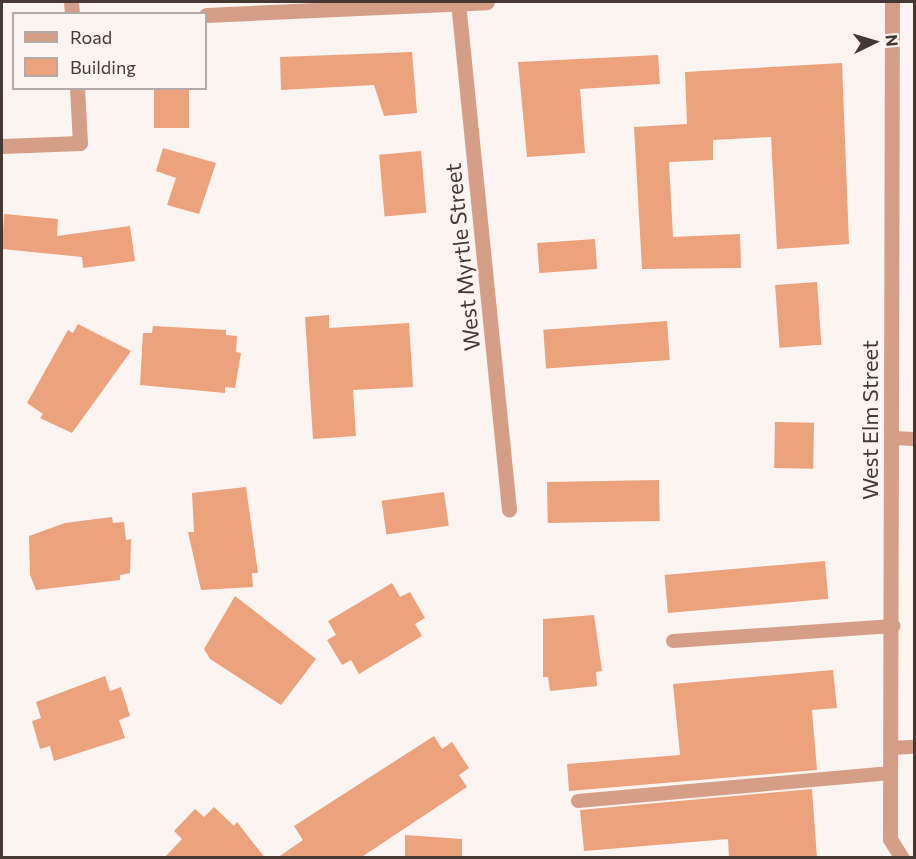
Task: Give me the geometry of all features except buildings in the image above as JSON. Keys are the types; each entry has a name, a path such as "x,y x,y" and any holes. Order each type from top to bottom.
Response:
{"street":[{"name":"West Myrtle Street","path":"458,2 509,509"},
{"path":"207,15 486,2"},
{"name":"West Elm Street","path":"892,2 893,626 890,838 902,858"},
{"path":"2,146 80,143 77,90"}],"lane":[{"path":"893,438 915,439"},
{"path":"673,641 893,626"},
{"path":"892,748 915,747"},
{"path":"578,801 891,773"}]}
